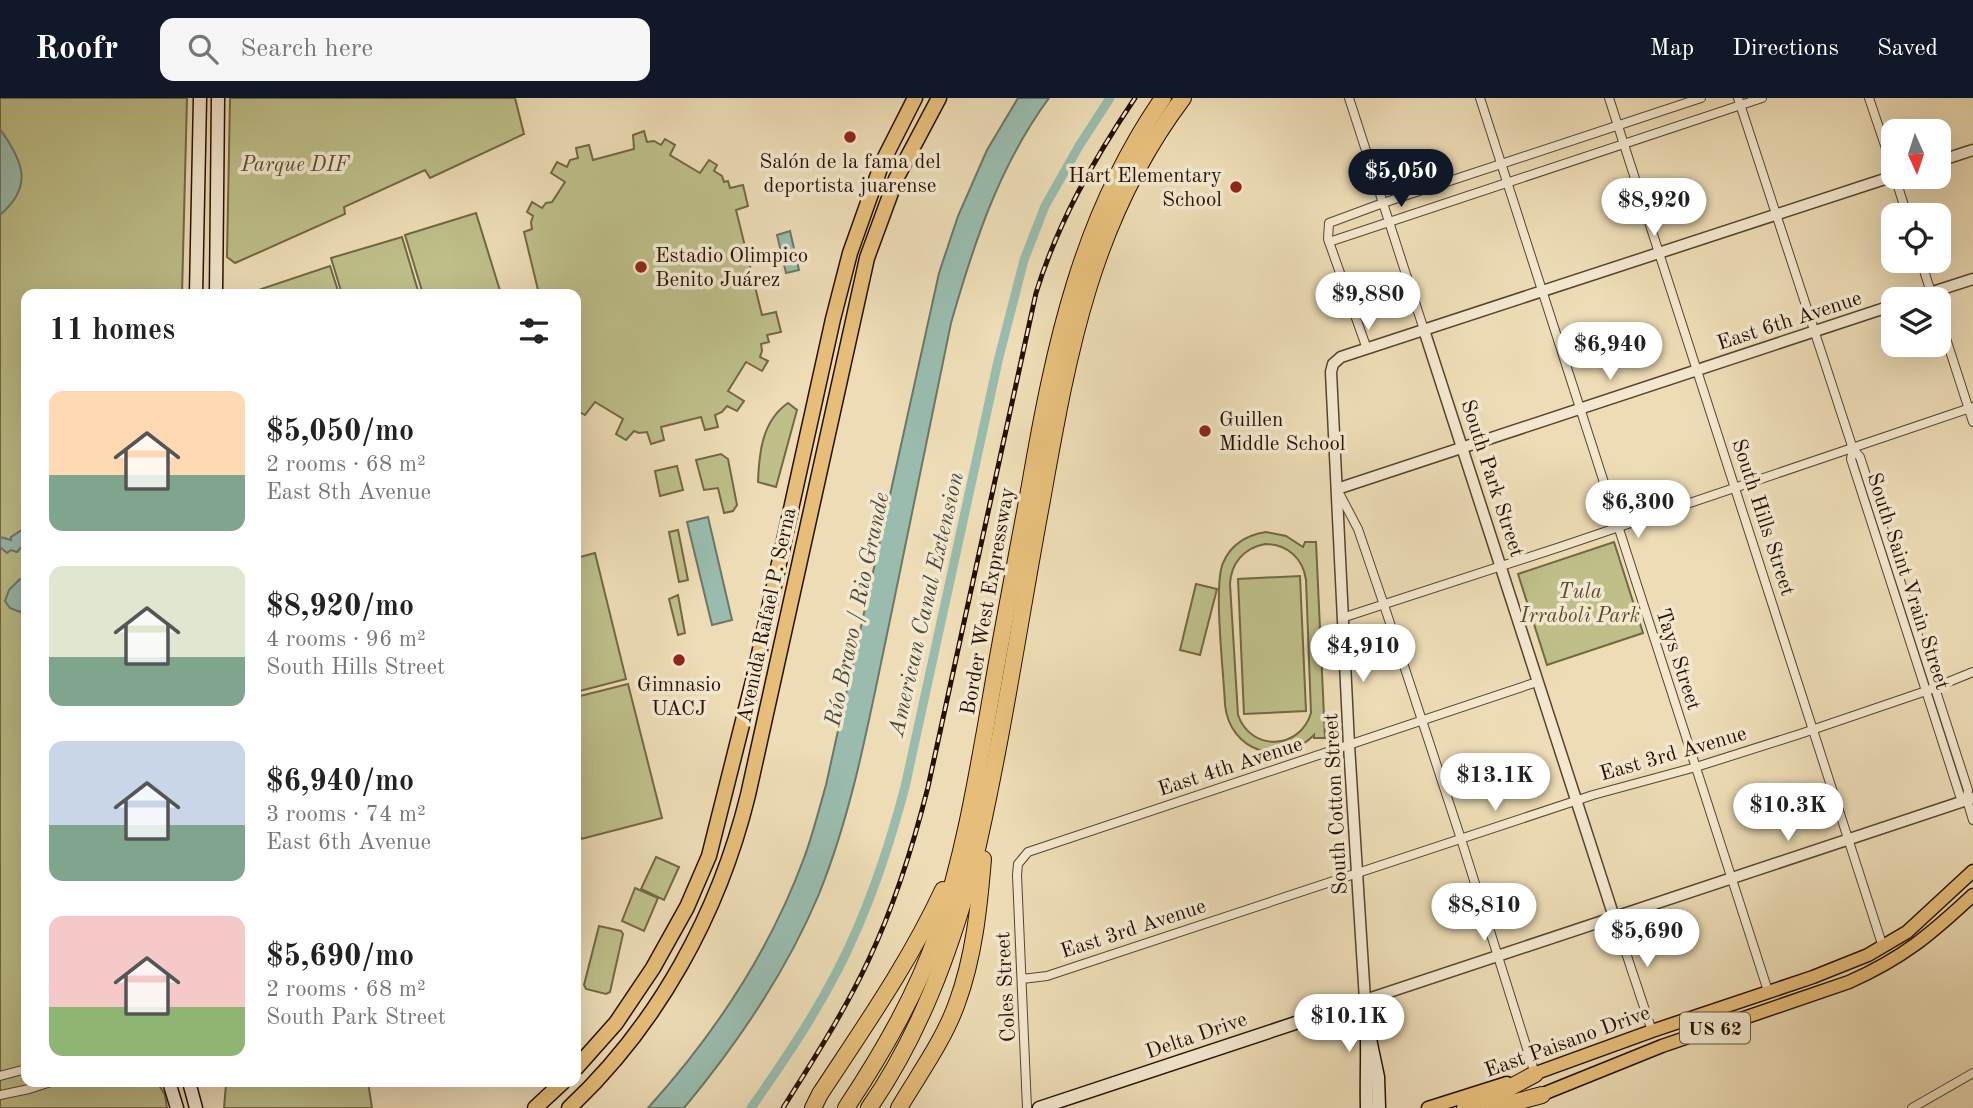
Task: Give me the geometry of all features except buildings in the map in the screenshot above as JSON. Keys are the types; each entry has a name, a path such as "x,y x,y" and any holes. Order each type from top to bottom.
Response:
{"highway":[{"name":"Avenida Rafael P. Serna","path":"581,1062 616,1023 635,996 687,907 709,856 753,681 850,253 882,163 915,98"},
{"name":"Avenida Rafael P. Serna","path":"569,1108 624,1049 656,1006 693,941 727,867 748,795 867,258 896,179 939,98"},
{"path":"869,1108 909,1040 942,966 972,871 1044,448 1056,346 1081,261 1114,183 1163,98"},
{"path":"1044,448 1079,315 1104,240 1136,170 1183,98"},
{"path":"813,1108 897,979 924,930 983,796"},
{"path":"899,1108 944,1032 957,1004 967,968 978,917 983,796"},
{"path":"846,1108 889,1039 919,980 949,898 965,833"},
{"path":"1465,1108 1499,1094 1535,1074"},
{"path":"535,1108 558,1087"},
{"path":"1494,1108 1543,1098"}],"main road":[{"path":"196,289 200,98"},
{"path":"216,289 218,98"},
{"path":"197,233 217,233"},
{"name":"East Paisano Drive","path":"1428,1108 1535,1074 1841,967 1883,947 1923,918 1973,871"},
{"name":"East Paisano Drive","path":"1512,1108 1543,1098 1662,1046 1827,990 1877,970 1931,935 1973,895"},
{"name":"South Cotton Street","path":"1365,1000 1372,1078 1379,1108"},
{"name":"Delta Drive","path":"1039,1108 1365,1000"},
{"name":"South Cotton Street","path":"1367,1108 1372,1078"},
{"path":"171,1087 177,1108"},
{"path":"190,1087 196,1108"}],"street":[{"name":"South Park Street","path":"1349,98 1652,1031"},
{"name":"Tays Street","path":"1480,98 1768,991"},
{"name":"South Hills Street","path":"1609,98 1883,947"},
{"path":"1701,98 1329,223 1329,242 1367,349 1881,179"},
{"path":"1329,242 1739,102 1762,98"},
{"path":"1869,98 1881,135"},
{"name":"South Saint Vrain Street","path":"1739,102 1853,449 1860,457 1969,793 1973,820"},
{"path":"1951,157 1973,150"},
{"path":"1951,288 1973,279"},
{"name":"East 6th Avenue","path":"1337,489 1881,309"},
{"name":"South Cotton Street","path":"1365,1000 1349,745 1345,617 1331,372 1333,364 1341,357 1367,349"},
{"path":"1951,351 1971,408 1973,422"},
{"path":"1345,617 1971,408"},
{"name":"South Saint Vrain Street","path":"1853,449 1851,459 1960,796 1970,799"},
{"path":"1337,489 1357,529 1384,605 1535,1074"},
{"name":"East 3rd Avenue","path":"1022,979 1046,976 1576,800 1696,767 1814,729 1935,688 1973,672"},
{"name":"East 4th Avenue","path":"1018,864 1028,852 1537,682"},
{"path":"1365,1000 1970,799"},
{"name":"Coles Street","path":"1018,864 1027,1108"},
{"path":"0,1076 21,1070"},
{"path":"1912,1108 1973,1073"},
{"path":"0,1095 37,1087"}],"green space":[{"path":"0,98 187,98 182,289 21,289 21,1087 160,1087 165,1095 167,1108 0,1108"},
{"name":"Parque DIF","path":"230,98 515,98 524,134 430,178 425,170 344,207 345,214 235,263 227,257"},
{"name":"Estadio Olimpico Benito Juárez","path":"644,131 647,142 654,141 661,145 665,139 675,145 670,155 700,173 709,160 717,165 714,171 722,176 724,182 728,181 730,188 743,185 748,206 736,210 762,315 776,312 781,332 767,335 769,342 761,344 760,357 768,361 762,371 746,362 728,391 744,401 737,411 727,406 715,415 718,427 705,430 701,417 661,427 664,440 651,444 647,432 634,431 626,440 616,434 623,419 595,402 585,415 581,413 581,289 538,289 524,232 532,229 533,216 527,212 532,202 542,208 546,203 552,202 565,182 551,173 557,162 567,167 570,160 578,158 576,148 589,145 593,160 634,149 633,135"},
{"path":"476,213 499,289 421,289 405,235"},
{"path":"402,237 418,289 340,289 331,258"},
{"path":"330,266 337,289 261,289"},
{"path":"788,403 797,410 776,487 758,482 759,460 767,428 779,410"},
{"path":"721,454 728,459 737,505 733,511 724,513 718,488 704,490 696,460"},
{"path":"677,466 683,490 660,496 655,471"},
{"path":"678,530 688,580 679,582 669,532"},
{"path":"1259,533 1286,536 1303,547 1305,542 1316,542 1325,738 1314,738 1314,735 1287,751 1259,750 1247,744 1229,721 1225,705 1220,631 1220,574 1226,556 1235,546","holes":["1273,545 1287,550 1298,559 1306,580 1311,713 1297,734 1275,742 1253,735 1244,727 1238,715 1230,584 1233,569 1245,553 1258,546"]},
{"name":"Tula Irraboli Park","path":"1614,542 1643,633 1547,665 1518,574"},
{"path":"595,553 626,679 581,691 581,557"},
{"path":"1300,576 1306,711 1244,714 1238,579"},
{"path":"1196,584 1217,589 1200,655 1180,650"},
{"path":"678,595 685,633 678,635 669,599"},
{"path":"628,684 662,818 581,839 581,696"},
{"path":"656,857 679,867 664,900 641,889"},
{"path":"635,888 658,898 644,931 622,921"},
{"path":"599,926 621,931 623,934 610,992 606,994 586,989 584,985"},
{"path":"226,1087 369,1087 372,1108 224,1108"}],"shaded area":[{"path":"1018,98 1049,98 1031,124 1002,178 979,235 951,323 866,736 831,863 792,952 742,1033 684,1108 648,1108 695,1051 738,990 775,926 804,858 826,785 939,273 958,216 987,150"},
{"path":"0,129 19,163 21,183 18,194 0,215"},
{"path":"790,231 799,270 786,273 777,235"},
{"path":"708,517 732,620 712,625 687,522"},
{"path":"21,530 21,548 17,552 11,550 7,553 0,547 0,537 11,540 11,537"},
{"path":"21,579 20,612 10,608 5,601 9,590"}],"waterway":[{"name":"American Canal Extension","path":"751,1108 795,1043 835,976 878,877 905,787 998,361 1024,260 1045,206 1110,98"}],"railway":[{"path":"783,1108 860,978 903,874 928,787 1036,293 1055,241 1078,192 1135,98"}],"place":[{"name":"Salón de la fama del deportista juarense","path":"850,137"},
{"name":"Hart Elementary School","path":"1236,187"},
{"name":"Estadio Olimpico Benito Juárez","path":"641,267"},
{"name":"Guillen Middle School","path":"1205,431"},
{"name":"Gimnasio UACJ","path":"679,660"}],"water label":[{"name":"Río Bravo / Rio Grande","path":"856,609"}]}
